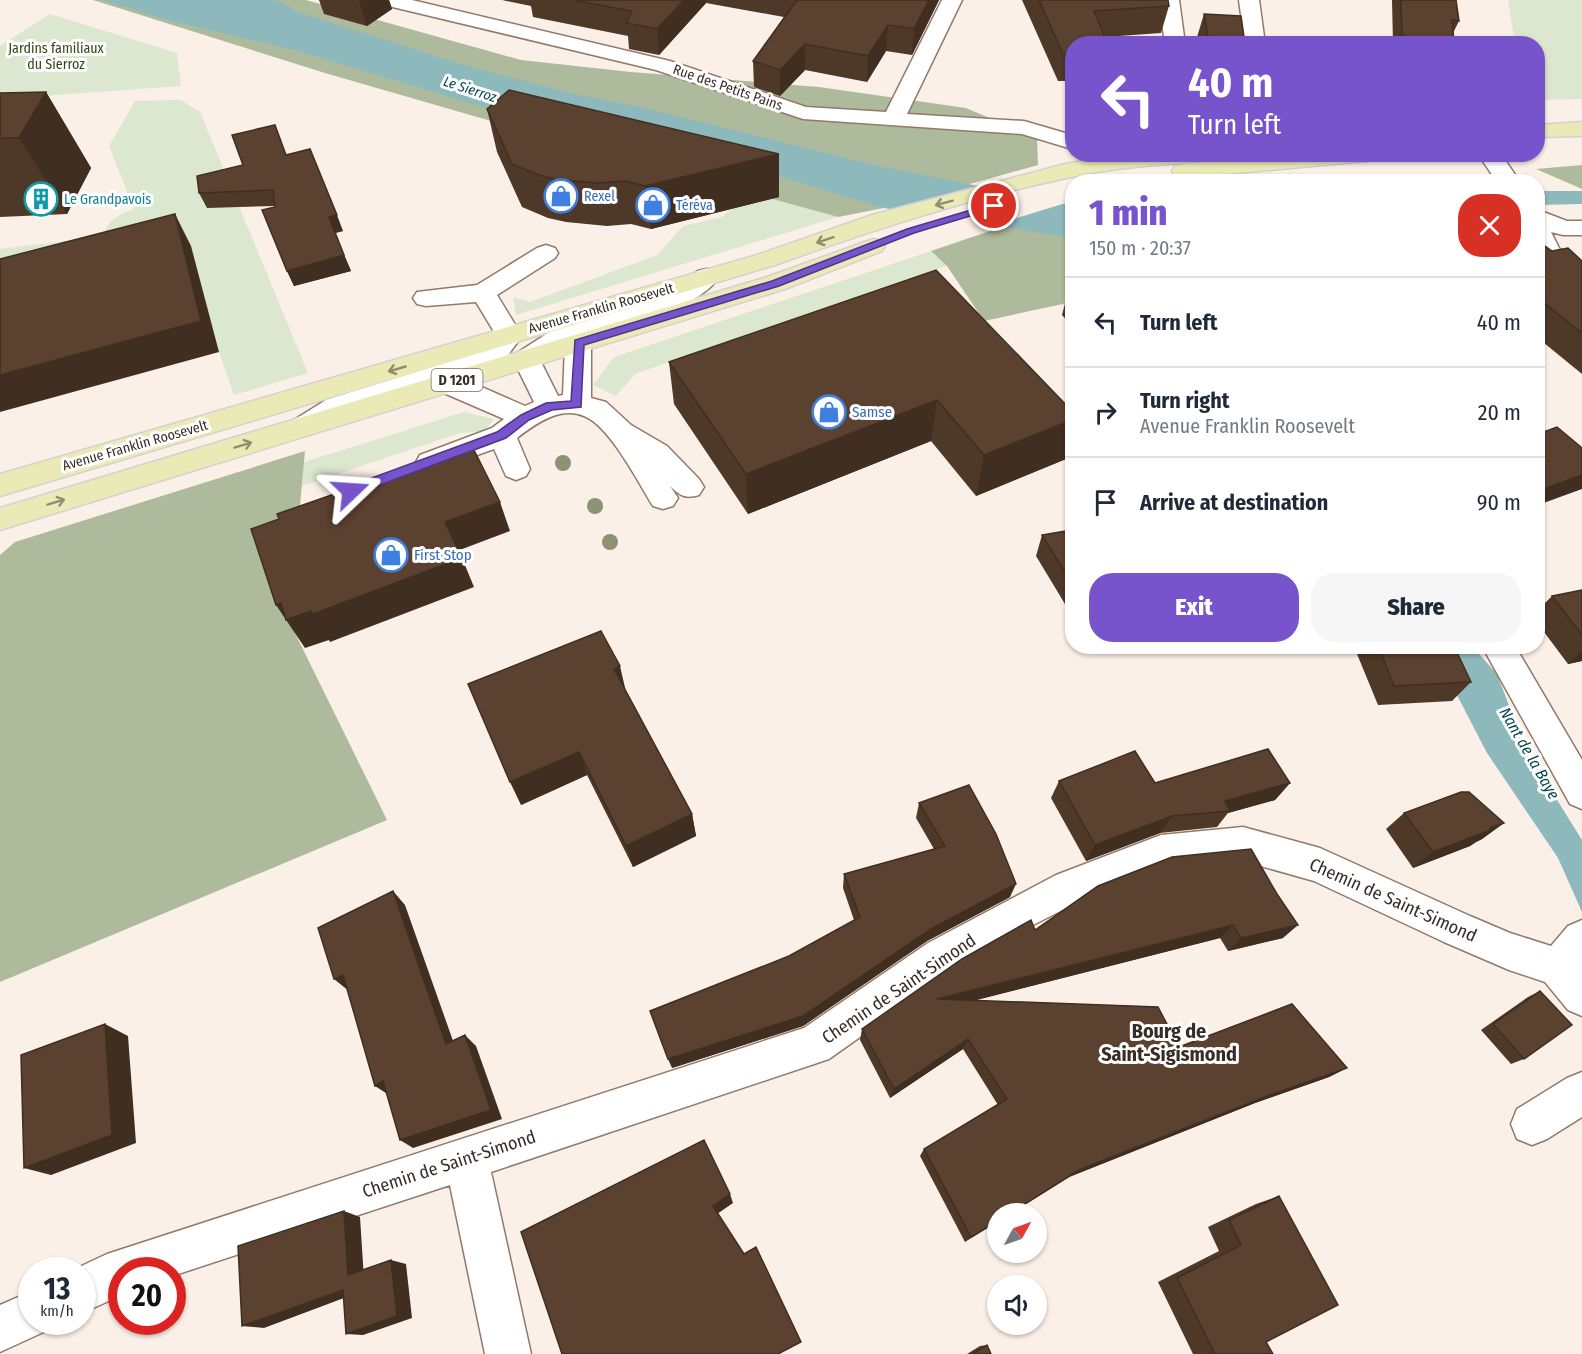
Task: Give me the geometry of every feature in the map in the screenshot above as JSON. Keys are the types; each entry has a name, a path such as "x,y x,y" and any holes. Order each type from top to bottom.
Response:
{"main road":[{"path":"1545,131 1582,129"},
{"path":"1545,143 1582,141"},
{"name":"Avenue Franklin Roosevelt","path":"1077,174 1103,162"},
{"path":"1149,174 1280,162"},
{"name":"Avenue Franklin Roosevelt","path":"0,485 766,260 880,220 1000,188 1065,179"},
{"name":"Avenue Franklin Roosevelt","path":"0,519 776,283 911,231 1035,194 1065,180"}],"street":[{"name":"Rue des Petits Pains","path":"387,0 663,65 803,113 1024,128 1065,140"},
{"path":"893,119 952,0"},
{"path":"1169,0 1174,36"},
{"path":"1249,0 1254,36"},
{"path":"1024,128 1048,142 1067,174"},
{"path":"1545,220 1563,228 1582,228"},
{"path":"1545,244 1564,271 1582,287"},
{"path":"426,298 483,293 546,253"},
{"path":"551,409 526,359 574,328 683,295 708,277"},
{"path":"304,427 336,407 493,357 508,336 483,293"},
{"path":"405,471 502,435 551,409 578,343"},
{"path":"447,383 551,409 596,410 621,432 676,492"},
{"path":"502,435 516,469"},
{"path":"1503,654 1582,793"},
{"name":"Chemin de Saint-Simond","path":"165,1257 815,1045 877,1004 942,956 1018,913 1069,887 1161,852 1243,844 1307,861 1509,951 1574,967"},
{"path":"1532,1124 1582,1093"},
{"path":"466,1158 508,1354"},
{"path":"0,1329 18,1321"}],"green space":[{"path":"93,0 306,0 521,60 631,72 819,87 966,108 1037,138 1038,165 884,208 838,217 325,73"},
{"path":"1508,0 1582,0 1582,99 1545,100 1545,36 1514,36"},
{"name":"Jardins familiaux du Sierroz","path":"50,14 177,53 181,86 0,99 0,46"},
{"path":"181,100 200,112 308,373 234,395 219,352 0,296 0,249 114,235 105,231 110,222 134,209 109,146 135,101"},
{"path":"1582,165 1582,189 1536,169"},
{"path":"752,193 838,217 516,315 513,297 530,302 657,255 683,226 722,217"},
{"path":"1065,205 1065,304 984,321 947,266 931,251"},
{"path":"931,251 947,266 635,374 616,396 593,385 614,357"},
{"path":"464,412 494,419 484,431 460,433 302,486 304,462"},
{"path":"305,451 296,549 295,633 387,820 0,982 0,555 15,542"}],"water":[{"name":"Le Sierroz","path":"103,0 277,0 298,12 464,65 570,93 640,107 879,166 1065,204 1065,237 884,208 692,150 526,120 295,50 171,21"},
{"path":"1545,191 1582,191 1582,204 1545,205"},
{"path":"1436,654 1479,654 1497,674 1526,750 1582,840 1582,912 1558,858 1487,753"}],"pier":[{"path":"984,185 1065,201 1065,203 988,227 885,211"}],"building":[{"path":"573,0 684,0 657,29 626,23 632,11"},
{"path":"797,0 929,0 914,29 888,25 868,56 805,44 780,70 753,61"},
{"path":"1039,0 1168,0 1169,6 1094,11 1105,36 1065,36 1065,54 1063,54"},
{"path":"1401,0 1456,0 1459,21 1452,20 1454,36 1402,36"},
{"path":"1204,14 1241,16 1244,36 1208,36"},
{"path":"509,90 779,154 645,186 625,181 600,183 558,180 512,164 487,109"},
{"path":"46,92 19,138 0,138 0,93"},
{"path":"275,125 286,155 310,149 337,215 329,217 344,255 287,271 262,210 275,207 273,190 199,193 197,176 243,165 232,135"},
{"path":"175,214 201,321 0,375 0,259"},
{"path":"1545,246 1552,251 1568,248 1582,261 1582,333 1545,304"},
{"path":"936,270 1065,404 1065,423 984,455 937,400 746,474 669,362"},
{"path":"1557,427 1582,448 1582,475 1545,488 1545,431"},
{"path":"472,446 500,502 445,522 462,558 313,614 311,611 286,620 281,603 276,605 251,529 279,519 277,514"},
{"path":"1065,531 1065,573 1042,535"},
{"path":"1582,590 1582,635 1552,596"},
{"path":"601,631 620,666 614,669 692,814 626,846 579,752 510,782 468,684"},
{"path":"1381,654 1458,654 1471,682 1394,686"},
{"path":"1268,749 1290,783 1225,801 1230,811 1172,816 1095,845 1059,781 1135,751 1155,783"},
{"path":"969,785 996,834 1016,884 931,929 803,1016 668,1059 650,1011 789,956 860,917 844,874 945,846 919,803"},
{"path":"1461,792 1469,792 1504,823 1433,852 1404,813"},
{"path":"1251,849 1298,925 1241,938 1233,925 937,999 1158,1007 1179,1047 1292,1004 1347,1068 1270,1095 1079,1170 1026,1203 987,1203 987,1228 971,1237 924,1149 1007,1099 968,1039 894,1089 862,1029 962,959 1031,920 1035,930 1098,886 1172,857"},
{"path":"393,891 446,1044 465,1035 491,1110 400,1140 383,1081 375,1086 343,975 334,979 318,928"},
{"path":"1540,991 1572,1025 1524,1059 1493,1024"},
{"path":"105,1024 112,1135 24,1168 21,1055"},
{"path":"704,1140 730,1194 713,1206 744,1254 756,1247 801,1342 778,1354 562,1354 521,1232"},
{"path":"1279,1196 1338,1305 1266,1342 1273,1354 1215,1354 1177,1278 1241,1245 1229,1220"},
{"path":"344,1211 348,1275 391,1260 397,1316 346,1334 343,1290 242,1326 238,1246"},
{"path":"987,1345 991,1354 973,1354"}],"place":[{"name":"Rexel","path":"561,196"},
{"name":"Le Grandpavois","path":"41,199"},
{"name":"Téréva","path":"653,205"},
{"name":"Samse","path":"829,412"},
{"name":"First Stop","path":"391,555"}],"district":[{"name":"Bourg de Saint-Sigismond","path":"1169,1042"}],"route":[{"path":"351,491 502,435 525,417 550,406 577,404 578,343 776,283 911,231 994,206"}],"water label":[{"name":"Nant de la Baye","path":"1530,753"}]}
